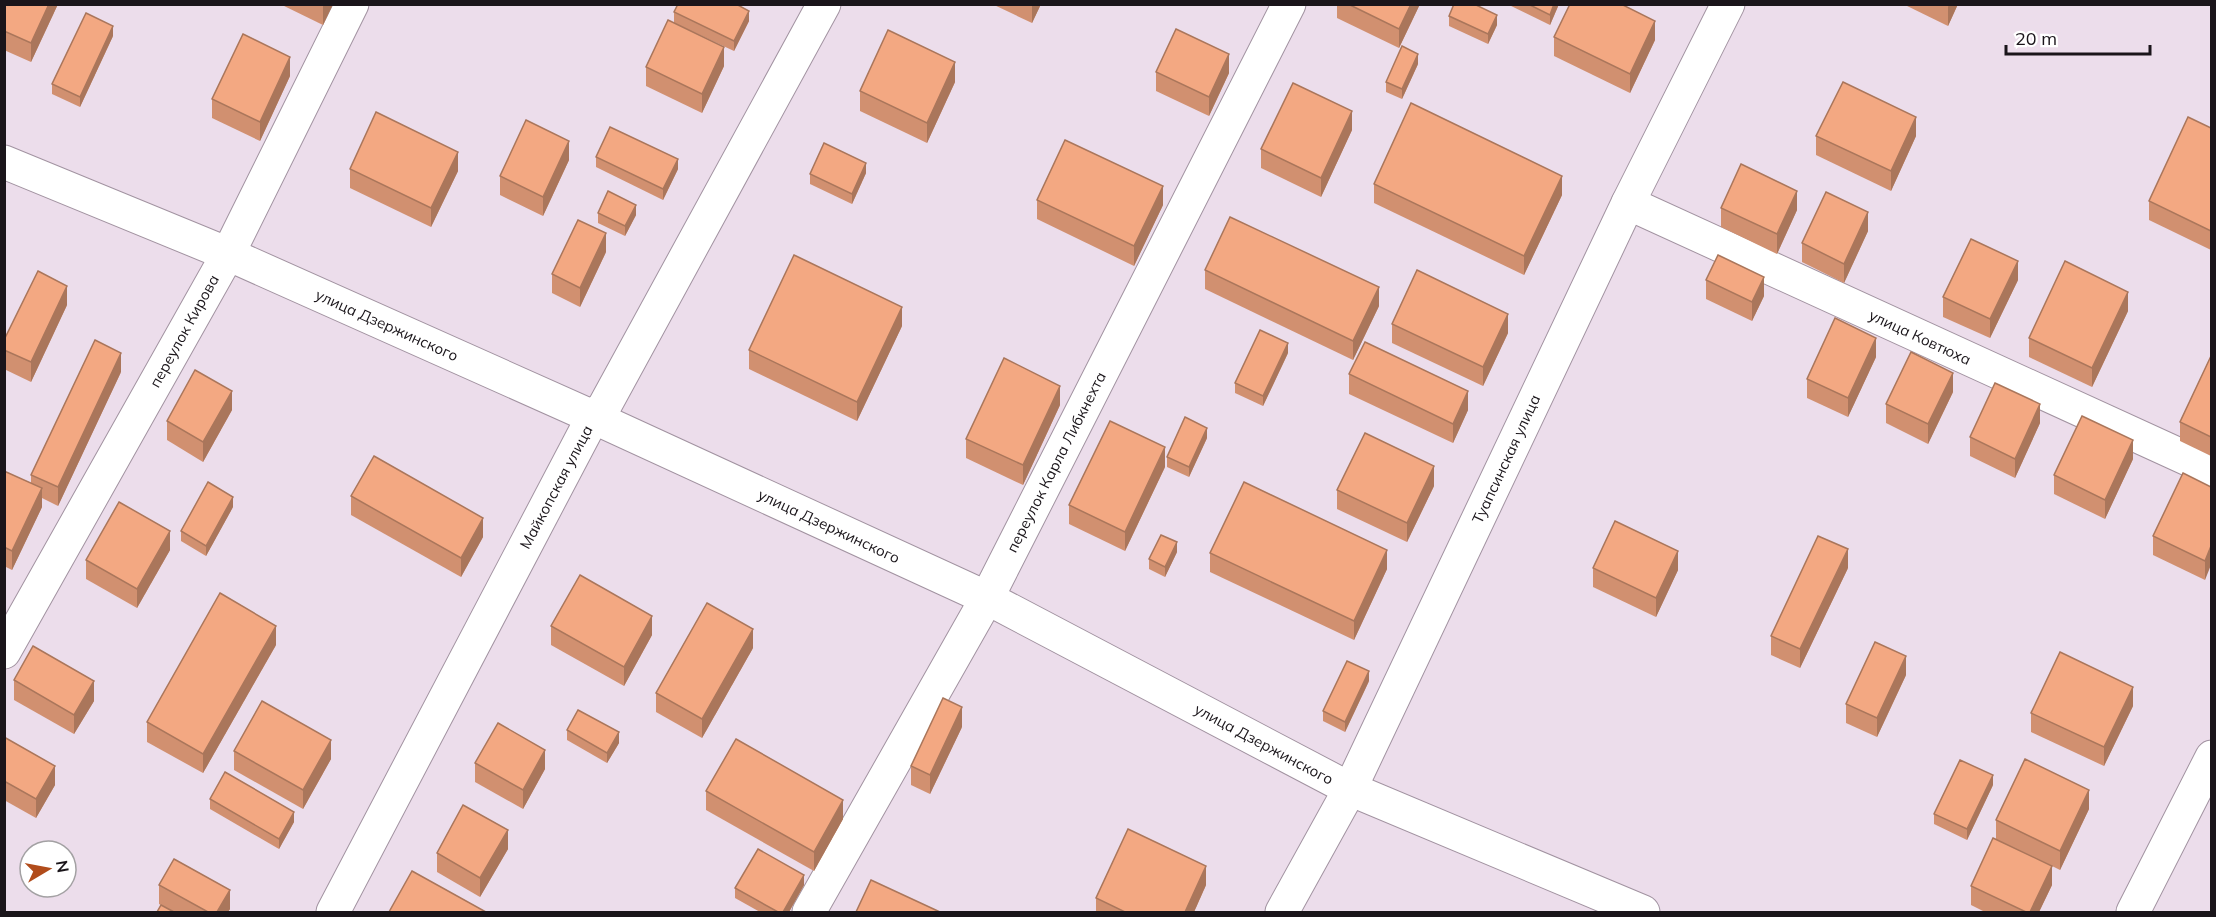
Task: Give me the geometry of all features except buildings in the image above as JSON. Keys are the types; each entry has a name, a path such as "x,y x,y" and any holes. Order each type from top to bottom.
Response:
{"street":[{"name":"переулок Кирова","path":"4,652 228,254 352,4"},
{"name":"Майкопская улица","path":"333,912 593,417 604,407 824,4"},
{"name":"переулок Карла Либкнехта","path":"809,912 987,598 1289,4"},
{"name":"Туапсинская улица","path":"1282,912 1350,789 1628,203 1728,4"},
{"name":"улица Дзержинского","path":"4,162 228,254 593,417 987,598 1350,789 1643,912"},
{"name":"улица Ковтюха","path":"1628,203 2211,470"},
{"path":"2133,912 2211,757"}]}
